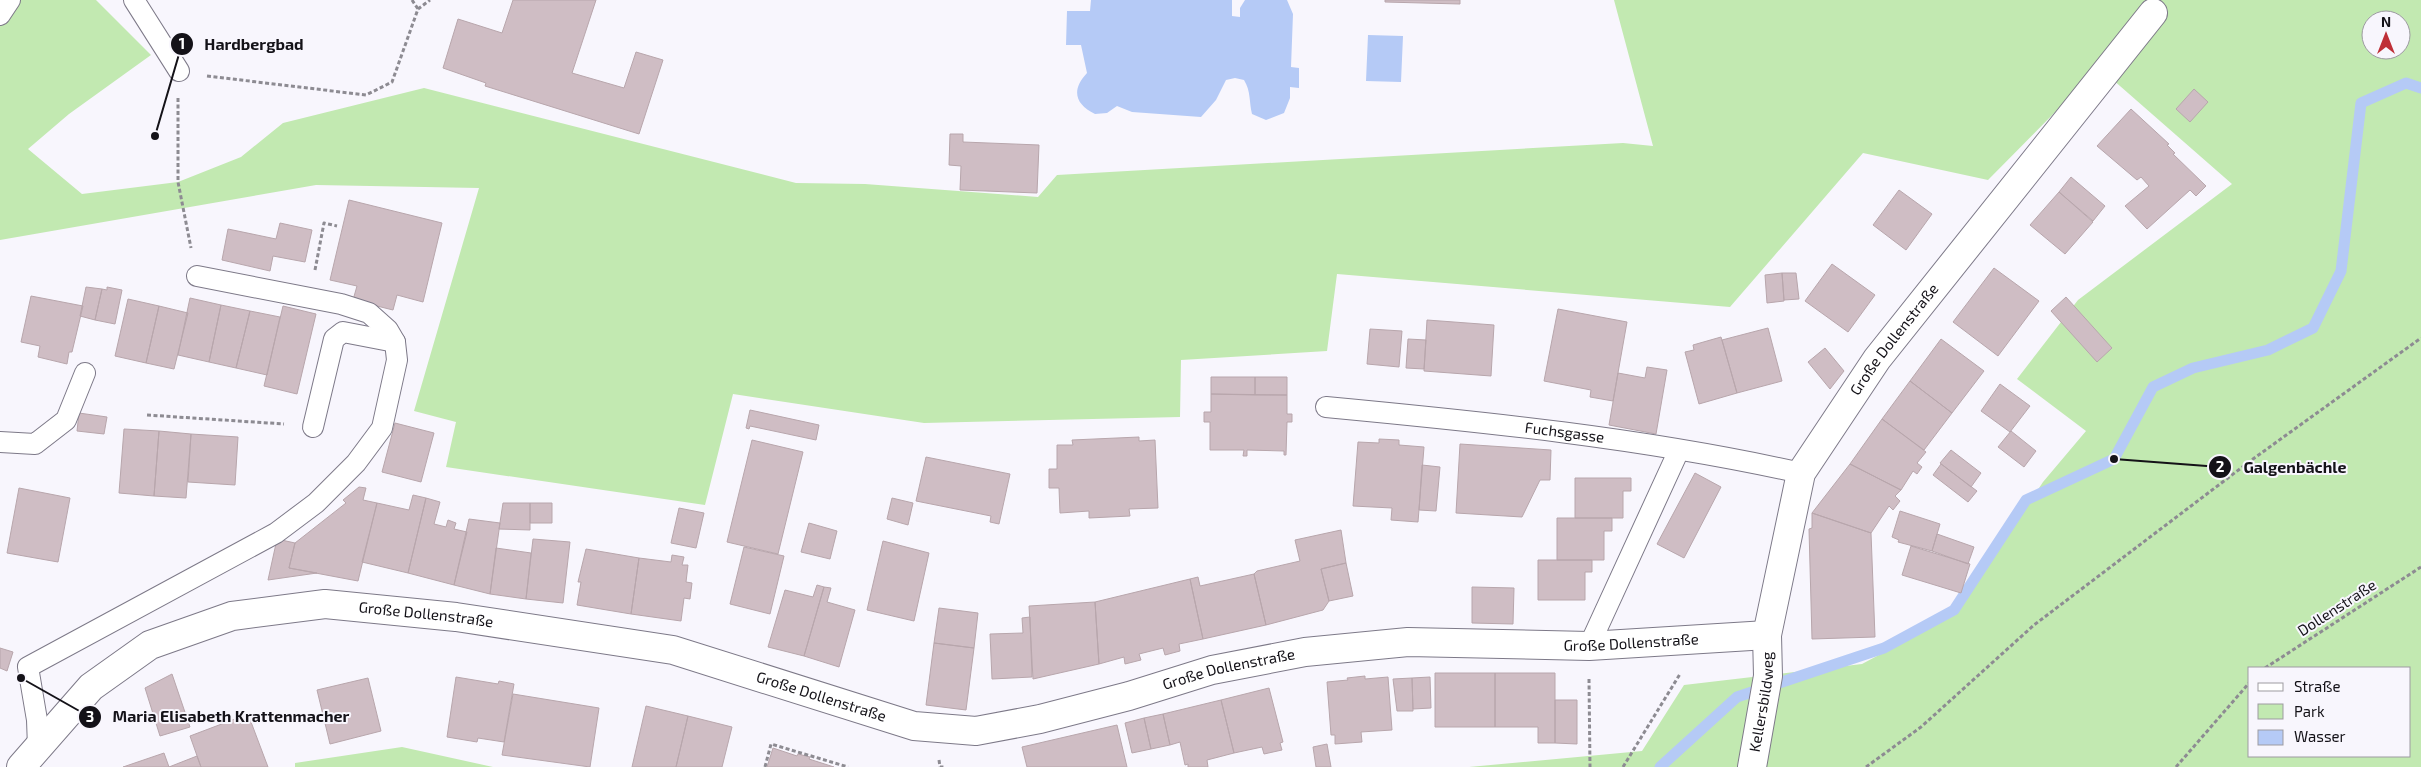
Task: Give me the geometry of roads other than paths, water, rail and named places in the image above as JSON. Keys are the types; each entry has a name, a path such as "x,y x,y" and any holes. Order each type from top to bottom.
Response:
{"street":[{"name":"Große Dollenstraße","path":"30,757 91,686 150,645 232,616 325,604 456,617 673,650 914,726 976,731 1040,719 1130,696 1212,670 1305,652 1408,642 1589,646 1767,635 1800,473 1877,359 2153,12"},
{"name":"Kellersbildweg","path":"1752,767 1768,676 1767,635"}],"lane":[{"path":"0,16 10,0"},
{"path":"134,0 179,71"},
{"path":"30,757 37,720 28,666 276,533 316,504 356,464 382,428 397,360 395,342 388,330 369,313 341,304 197,276"},
{"path":"313,426 334,339 343,332 395,342"},
{"path":"0,442 34,444 66,420 85,373"},
{"name":"Fuchsgasse","path":"1326,407 1507,424 1679,450 1800,473"},
{"path":"1589,646 1679,450"}],"water":[{"path":"1091,0 1232,0 1232,16 1240,17 1240,8 1245,0 1287,0 1293,14 1291,67 1299,68 1299,88 1290,87 1290,98 1284,113 1266,120 1252,114 1246,84 1244,80 1235,78 1226,80 1216,100 1201,117 1132,112 1117,106 1107,113 1095,114 1079,101 1077,91 1087,73 1081,45 1066,45 1067,11 1090,11"},
{"path":"1368,35 1403,36 1401,82 1366,81"}],"waterway":[{"path":"1660,767 1737,697 1884,648 1954,610 2026,500 2114,459 2153,387 2193,368 2268,350 2313,328 2341,271 2361,103 2406,83 2421,88"}],"place":[{"name":"Hardbergbad","path":"155,136"},
{"name":"Galgenbächle","path":"2114,459"},
{"name":"Maria Elisabeth Krattenmacher","path":"21,678"}]}
